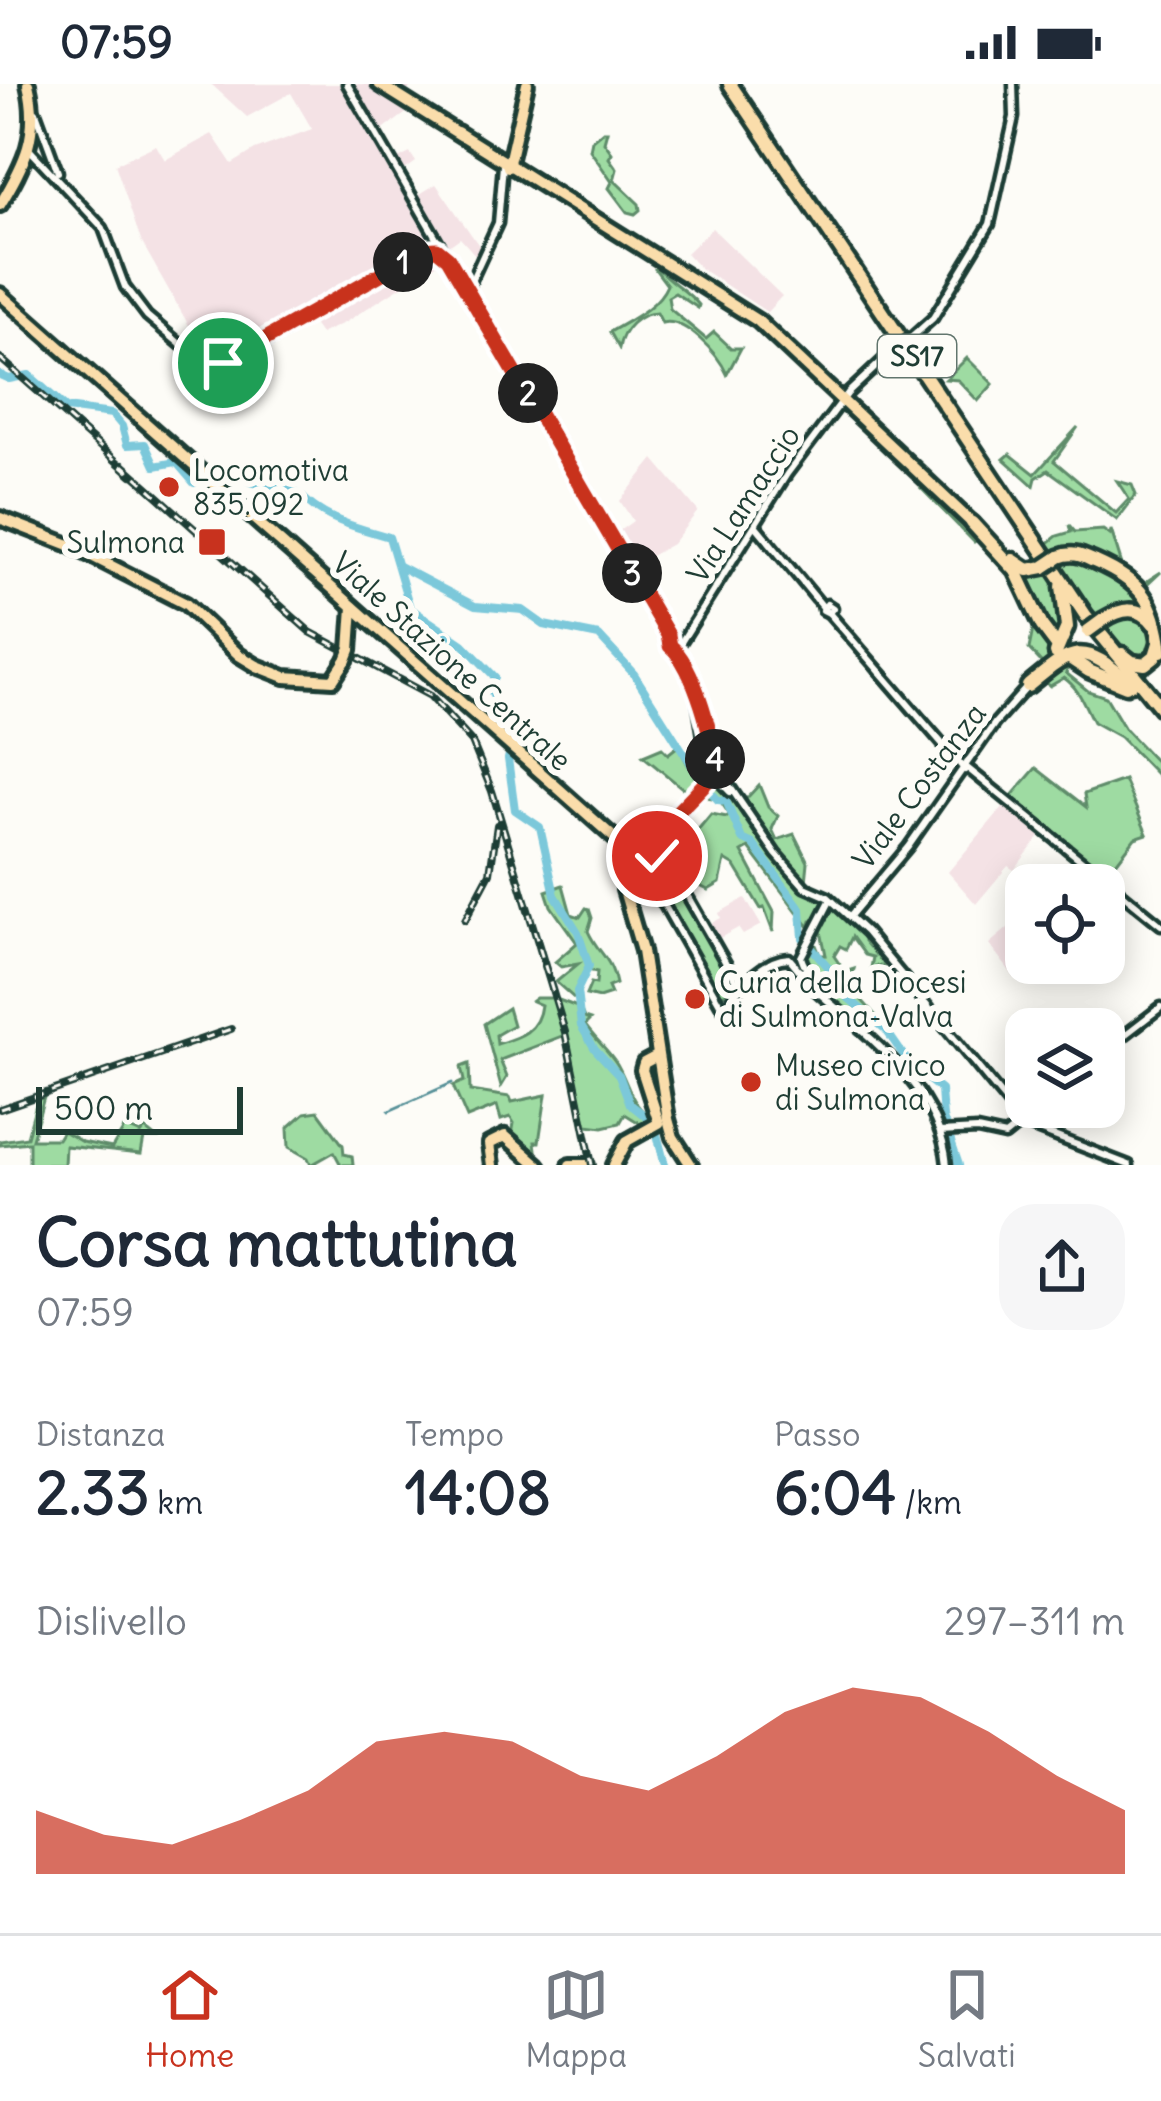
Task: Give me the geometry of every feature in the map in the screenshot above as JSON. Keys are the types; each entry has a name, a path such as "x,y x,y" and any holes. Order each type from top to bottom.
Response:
{"highway":[{"name":"SS17","path":"732,84 1102,638 1158,706"},
{"name":"SS17","path":"732,84 1158,706"},
{"path":"972,523 1032,571 1077,554 1113,569 1136,585 1151,605 1161,651"},
{"path":"972,523 1016,571 1057,646"},
{"path":"1028,686 1058,650 1067,627 1062,586 1050,561"},
{"path":"1028,686 1088,631 1104,627 1121,611 1137,611 1151,620 1160,638 1155,656 1142,664 1126,658 1104,627"},
{"path":"1028,686 1064,657 1082,651 1099,658 1158,706"},
{"path":"1068,657 1158,706"}],"main road":[{"path":"0,205 31,147 34,108 28,84"},
{"path":"380,84 457,132 513,159 526,176"},
{"path":"504,155 527,84"},
{"path":"504,155 526,176 758,321 845,397 972,523"},
{"name":"Viale Stazione Centrale","path":"0,294 641,858"},
{"path":"0,518 72,546 185,604 239,656 275,674 333,680 348,655 353,607"},
{"path":"641,858 624,890 642,951 671,1133 692,1165"},
{"path":"614,1165 627,1141 655,1126 659,1117 641,1070 657,1056"},
{"path":"492,1165 489,1144 506,1136 538,1165"},
{"path":"570,1165 587,1165"}],"street":[{"name":"Via Lamaccio","path":"676,642 781,483 845,397 933,318 990,224 1014,117 1013,84"},
{"path":"350,87 448,258 469,282 472,299 676,642 724,777 738,799 800,883 831,899 850,916 1005,1101"},
{"path":"34,108 66,186"},
{"path":"31,147 48,151"},
{"path":"31,147 106,233 133,301 191,356 206,362 236,359 439,241"},
{"path":"469,282 498,223 504,155"},
{"path":"503,182 504,155"},
{"path":"20,172 31,164 45,164"},
{"path":"503,182 512,174 526,176"},
{"path":"424,249 428,224"},
{"path":"424,249 448,258"},
{"path":"756,526 965,769 1161,926"},
{"name":"Viale Costanza","path":"850,916 908,847 991,727 1028,686"},
{"path":"697,698 708,771 738,799"},
{"path":"641,858 714,774 704,719"},
{"path":"641,858 669,853 679,880 740,987"},
{"path":"641,858 723,1009 740,987 786,957 853,1019 916,1088 943,1132 947,1165"},
{"path":"823,994 803,963 806,943 831,899"},
{"path":"1125,1035 1161,1007"},
{"path":"943,1132 1002,1137 1017,1128"},
{"path":"1034,1128 1129,1165"}],"shaded area":[{"path":"211,84 412,84 405,96 417,105 378,134 394,161 410,153 416,162 402,172 415,197 436,184 482,250 478,258 460,238 446,248 449,256 344,323 320,334 310,320 238,362 213,368 141,241 115,164 156,145 165,160 212,134 232,164 255,150 312,129 291,93 247,117"},
{"path":"712,228 782,296 767,312 700,268 686,253"},
{"path":"654,459 698,511 672,544 631,567 612,536 633,521 620,501"},
{"path":"1004,806 1042,834 1019,864 1005,864 976,904 948,872"},
{"path":"745,898 761,925 743,935 738,928 716,940 708,925"},
{"path":"1005,930 1005,965 989,944"}],"green space":[{"path":"607,131 604,142 617,169 614,180 639,204 635,214 627,212 609,188 612,182 590,150 592,140"},
{"path":"657,267 699,305 675,293 668,297 670,309 706,339 714,332 731,348 741,348 727,374 700,339 681,326 662,323 657,313 632,324 619,348 610,332 650,306 667,285"},
{"path":"967,358 993,384 978,401 958,380 946,379"},
{"path":"1078,427 1054,461 1116,513 1129,499 1117,481 1132,485 1136,495 1117,520 1048,470 1036,478 1034,486 1004,459 1010,454 1035,474"},
{"path":"928,482 1015,563 1051,568 1062,596 1064,622 1056,647 1038,671 1041,662 1029,649 1036,614 1019,584 980,537 974,542 921,488","holes":["1017,571 1027,583 1054,643 1045,629"]},
{"path":"1069,525 1075,532 1103,530 1110,535 1111,530 1122,565 1144,583 1161,572 1146,586 1161,611 1161,628 1148,597 1078,552 1055,557 1047,544 1071,532"},
{"path":"1067,554 1136,586 1149,615 1117,614 1147,618 1157,641 1144,662 1117,644 1095,618 1058,560"},
{"path":"1066,656 1076,669 1068,668 1066,673 1088,691 1106,697 1125,729 1161,767 1161,779 1120,737 1093,722 1069,682 1064,678 1050,686 1043,681"},
{"path":"678,746 694,776 710,776 692,796 643,756 662,748 668,754"},
{"path":"1036,768 1086,807 1084,794 1124,780 1147,834 1135,838 1115,864 1091,864 1009,799"},
{"path":"714,779 740,800 759,785 768,807 778,816 772,829 777,840 794,834 808,862 806,882 773,851 799,885 827,899 809,927 749,848 742,852 774,912 773,932 764,908 735,866 725,860 720,883 708,890 688,880 677,860 682,849 711,814 729,814 719,799 706,797"},
{"path":"651,862 659,875 659,889 677,879 737,987 718,997 646,868"},
{"path":"563,885 571,914 580,917 589,909 588,931 614,974 616,984 608,987 611,994 586,995 591,983 596,984 597,972 587,970 575,999 556,982 578,964 561,967 555,962 577,943 546,891"},
{"path":"832,901 866,935 864,941 883,963 887,961 870,973 873,957 865,955 852,937 846,949 840,946 834,956 845,972 841,977 877,1017 864,1028 833,1003 803,957 810,943 826,955 821,931"},
{"path":"554,998 565,1035 500,1060 507,1077 501,1087 484,1024 508,1008 513,1025 496,1035 497,1044 520,1036 539,1014 541,1005 532,1001"},
{"path":"556,999 580,1008 590,1020 585,1025 617,1064 635,1102 656,1122 646,1127 625,1114 620,1123 587,1125"},
{"path":"469,1064 470,1091 510,1097 512,1102 546,1095 539,1142 535,1142 537,1158 512,1135 514,1123 510,1117 501,1120 497,1106 467,1118 453,1086 464,1081 461,1067"},
{"path":"44,1097 32,1139 58,1139 63,1131 82,1142 112,1148 125,1127 141,1134 145,1129 156,1138 144,1138 141,1154 65,1146 64,1165 29,1165 29,1142 0,1145 0,1141 27,1137 37,1100"},
{"path":"318,1111 343,1145 344,1154 352,1156 353,1165 341,1165 334,1152 311,1165 289,1147 288,1128 305,1113"}],"waterway":[{"path":"0,375 9,379 29,375 66,408 112,414 122,426 127,445 145,444 155,466 176,462 194,483 233,469 257,484 294,492 334,518 389,537 410,608 463,644 495,677 490,690 514,733 508,759 515,810 540,827 555,895 578,932 589,966 577,991 581,1026 619,1075 630,1104 654,1123 665,1165"},
{"path":"399,566 475,606 523,610 544,625 599,636 634,674 703,783 718,800 726,801 742,839 753,844 801,909 803,938 830,969 840,991 886,1030 911,1066 941,1090 943,1118 959,1165"},
{"path":"389,1111 452,1083"}],"railway":[{"path":"0,358 132,475"},
{"path":"123,465 310,632 430,696 472,742 492,791 565,1032 592,1165"},
{"path":"465,920 490,873 497,825"},
{"path":"0,1109 231,1029"}],"place":[{"name":"Locomotiva 835.092","path":"169,487"},
{"name":"Sulmona","path":"212,542"},
{"name":"Curia della Diocesi di Sulmona-Valva","path":"695,999"},
{"name":"Museo civico di Sulmona","path":"751,1082"}],"route":[{"path":"223,363 423,250 442,251 668,635 670,646 680,654 697,698 714,751 714,774 644,847 646,857 657,856"}]}
